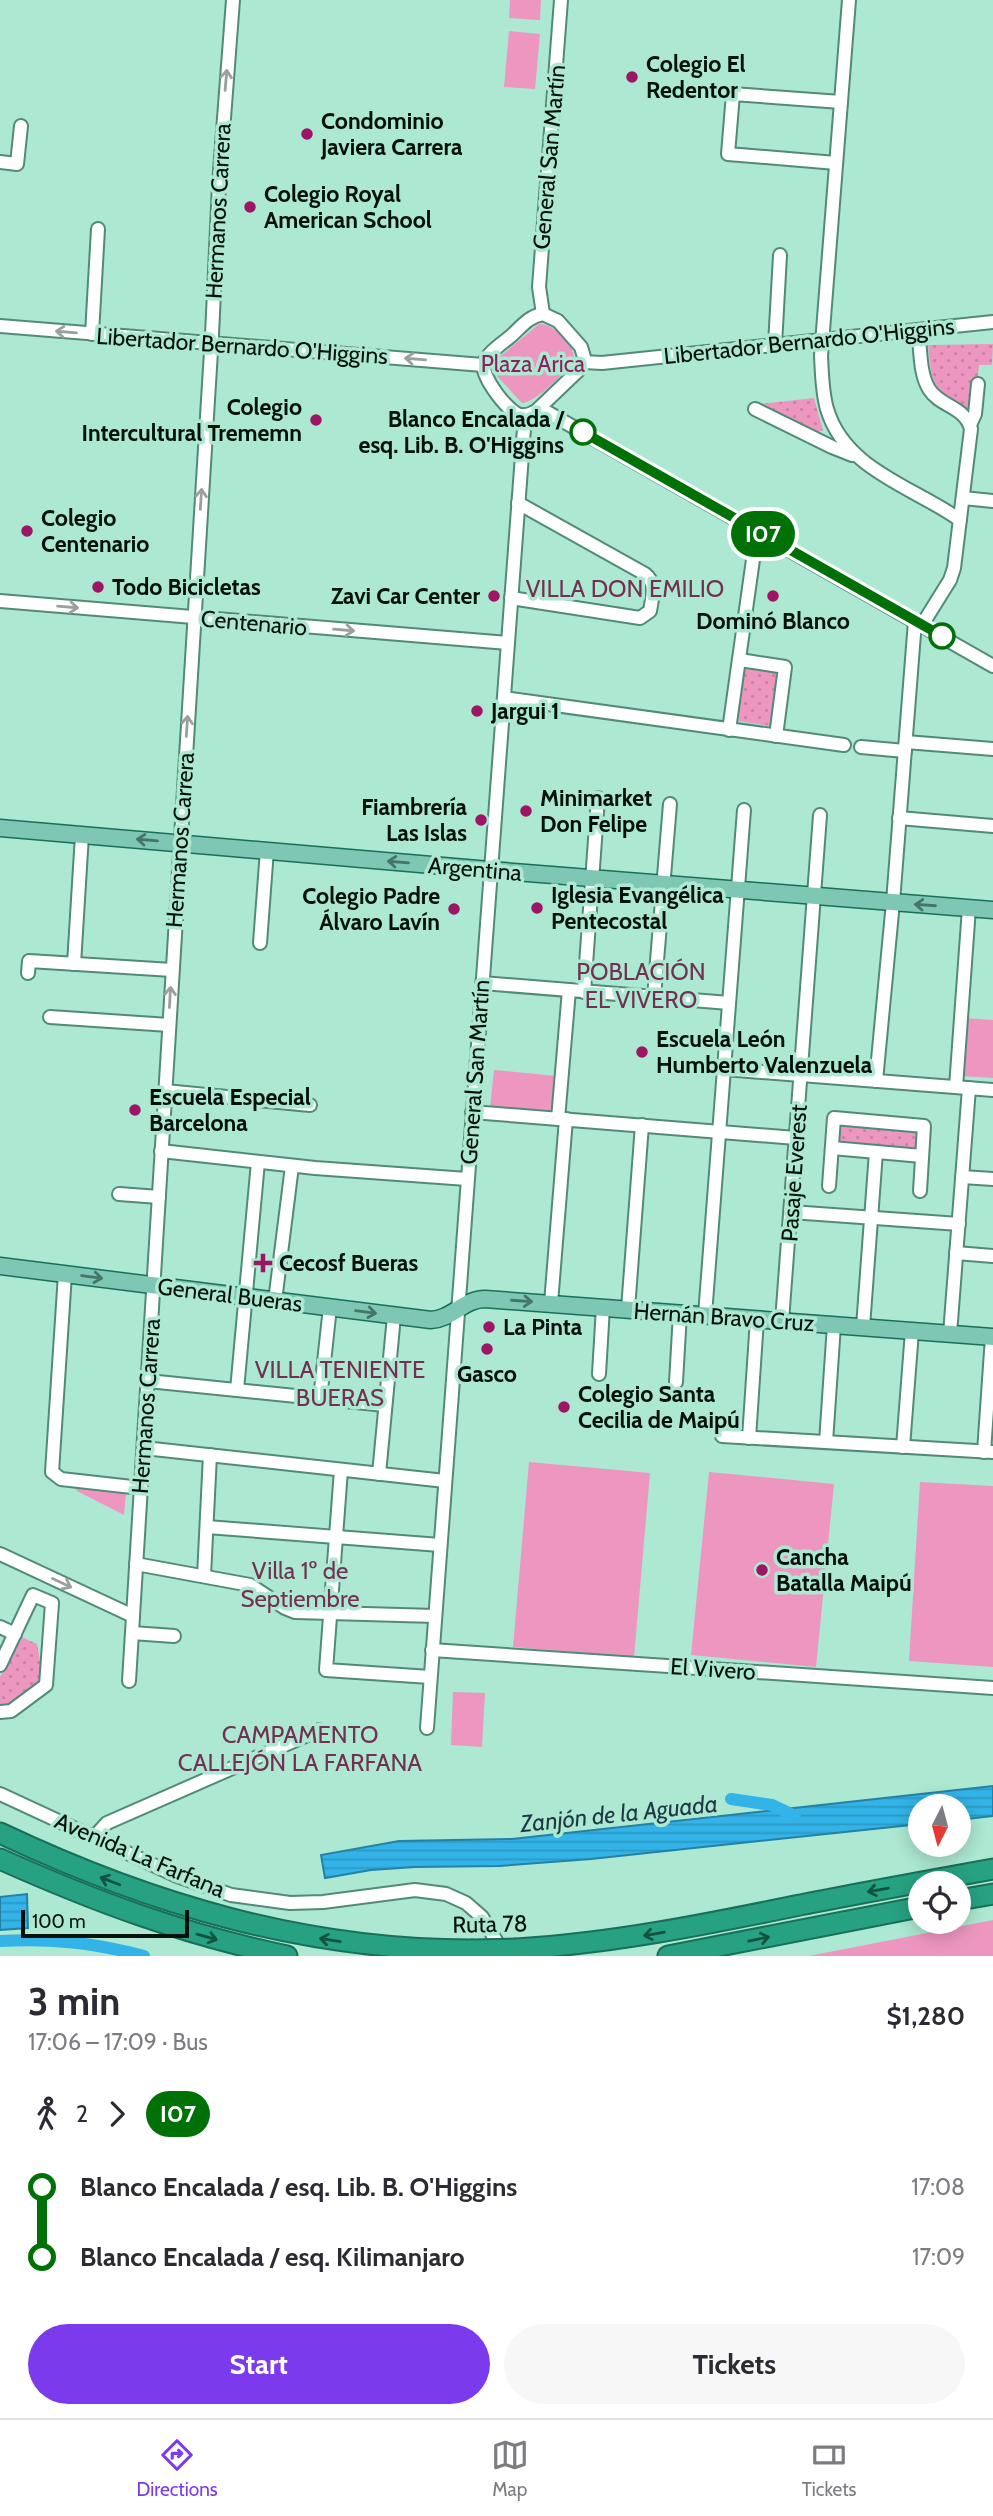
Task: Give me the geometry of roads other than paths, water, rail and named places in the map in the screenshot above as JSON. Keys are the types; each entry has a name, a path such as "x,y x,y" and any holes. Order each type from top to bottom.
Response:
{"highway":[{"name":"Ruta 78","path":"0,1833 111,1882 183,1906 309,1936 417,1949 511,1952 647,1936 993,1869"},
{"path":"0,1859 136,1915 228,1943 287,1956"},
{"path":"971,1898 993,1894"},
{"path":"668,1956 908,1909"}],"main road":[{"name":"Argentina","path":"0,828 993,910"},
{"name":"General Bueras","path":"0,1266 436,1320 457,1310"},
{"name":"Hernán Bravo Cruz","path":"457,1310 481,1298 993,1337"}],"street":[{"name":"Hermanos Carrera","path":"129,1681 212,344 219,184 233,0"},
{"name":"General San Martín","path":"543,314 539,286 561,0"},
{"path":"849,0 821,356 827,409 838,435 856,456"},
{"path":"836,163 729,154 733,94 841,102"},
{"path":"18,160 21,126"},
{"path":"0,153 18,160"},
{"path":"0,162 18,160"},
{"path":"92,334 98,229"},
{"path":"775,345 780,255"},
{"path":"543,314 554,317 581,347 583,362 578,372 540,408 525,415 513,411 486,380 483,365 489,356 528,320 543,314"},
{"name":"Libertador Bernardo O'Higgins","path":"583,362 597,363 993,322"},
{"name":"Libertador Bernardo O'Higgins","path":"0,326 483,365"},
{"path":"876,1081 918,623 952,574 971,434 970,425 961,412 937,398 927,386 918,330"},
{"path":"970,425 975,414 978,384"},
{"path":"540,408 993,666"},
{"path":"755,409 856,456 960,520"},
{"name":"General San Martín","path":"426,1728 525,415"},
{"path":"963,498 993,501"},
{"path":"511,598 636,618 643,617 650,611 653,588 650,578 519,503"},
{"path":"729,730 757,531"},
{"name":"Centenario","path":"0,601 508,643"},
{"path":"740,660 785,667 776,736"},
{"path":"504,698 844,745"},
{"path":"861,747 993,749"},
{"path":"584,992 598,797"},
{"path":"654,997 670,804"},
{"path":"705,1315 744,810"},
{"name":"Pasaje Everest","path":"782,1321 820,815"},
{"path":"900,818 993,826"},
{"path":"74,964 82,835"},
{"path":"260,943 267,850"},
{"path":"950,1334 962,1177 962,1087 969,908"},
{"path":"28,973 29,961 172,970"},
{"path":"482,983 729,1003"},
{"path":"551,1303 569,990"},
{"path":"50,1017 169,1025"},
{"path":"724,1069 993,1090"},
{"path":"165,1091 310,1105"},
{"path":"472,1112 796,1138"},
{"path":"829,1186 834,1118 925,1126 920,1191"},
{"path":"628,1309 642,1125"},
{"path":"832,1148 922,1156"},
{"path":"161,1151 292,1166 467,1179"},
{"path":"863,1327 876,1152"},
{"path":"237,1390 258,1162"},
{"path":"275,1301 292,1166"},
{"path":"962,1177 993,1179"},
{"path":"119,1194 159,1197"},
{"path":"791,1212 959,1224"},
{"path":"956,1253 993,1256"},
{"path":"65,1274 52,1472 61,1479 141,1488"},
{"path":"320,1399 330,1307"},
{"path":"599,1374 603,1307"},
{"path":"676,1382 680,1313"},
{"path":"379,1474 394,1315"},
{"path":"749,1437 757,1319"},
{"path":"826,1442 834,1325"},
{"path":"903,1447 912,1331"},
{"path":"722,1436 988,1452 993,1337"},
{"path":"148,1381 385,1405"},
{"path":"144,1448 445,1481"},
{"path":"204,1576 210,1455"},
{"path":"341,1470 326,1670 430,1677"},
{"path":"207,1527 440,1545"},
{"path":"0,1554 133,1616"},
{"path":"136,1564 250,1585 290,1611 435,1616"},
{"path":"0,1665 33,1595 52,1602 47,1682 42,1689 11,1711 0,1712"},
{"path":"0,1626 15,1634"},
{"path":"132,1633 174,1636"},
{"name":"El Vivero","path":"432,1650 993,1688"},
{"path":"93,1837 107,1823 319,1730"},
{"name":"Avenida La Farfana","path":"0,1794 194,1883 252,1899 307,1903 415,1890 446,1894 466,1903 482,1917 511,1952"}],"water":[{"path":"993,1786 993,1816 971,1819 971,1794 920,1794"},
{"path":"908,1795 908,1825 591,1859 499,1866 371,1870 325,1878 321,1855 399,1841 512,1839"},
{"path":"27,1894 28,1928 0,1930 0,1897"}],"waterway":[{"path":"731,1799 772,1805 795,1816"},
{"path":"0,1941 73,1942 144,1956"}],"place":[{"name":"Colegio El Redentor","path":"632,77"},
{"name":"Condominio Javiera Carrera","path":"307,134"},
{"name":"Colegio Royal American School","path":"250,207"},
{"name":"Colegio Intercultural Trememn","path":"316,420"},
{"name":"Blanco Encalada / esq. Lib. B. O'Higgins","path":"583,432"},
{"name":"Colegio Centenario","path":"27,531"},
{"name":"Todo Bicicletas","path":"98,587"},
{"name":"Zavi Car Center","path":"494,596"},
{"name":"Dominó Blanco","path":"773,596"},
{"name":"Jargui 1","path":"477,711"},
{"name":"Minimarket Don Felipe","path":"526,811"},
{"name":"Fiambrería Las Islas","path":"481,820"},
{"name":"Iglesia Evangélica Pentecostal","path":"537,908"},
{"name":"Colegio Padre Álvaro Lavín","path":"454,909"},
{"name":"Escuela León Humberto Valenzuela","path":"642,1052"},
{"name":"Escuela Especial Barcelona","path":"135,1110"},
{"name":"Cecosf Bueras","path":"263,1263"},
{"name":"La Pinta","path":"489,1327"},
{"name":"Gasco","path":"487,1349"},
{"name":"Colegio Santa Cecilia de Maipú","path":"564,1407"},
{"name":"Cancha Batalla Maipú","path":"762,1570"}],"district":[{"name":"VILLA DON EMILIO","path":"625,589"},
{"name":"POBLACIÓN EL VIVERO","path":"641,986"},
{"name":"VILLA TENIENTE BUERAS","path":"340,1384"},
{"name":"Villa 1º de Septiembre","path":"300,1585"},
{"name":"CAMPAMENTO CALLEJÓN LA FARFANA","path":"300,1749"}],"park label":[{"name":"Plaza Arica","path":"533,364"}],"water label":[{"name":"Zanjón de la Aguada","path":"619,1814"}]}
